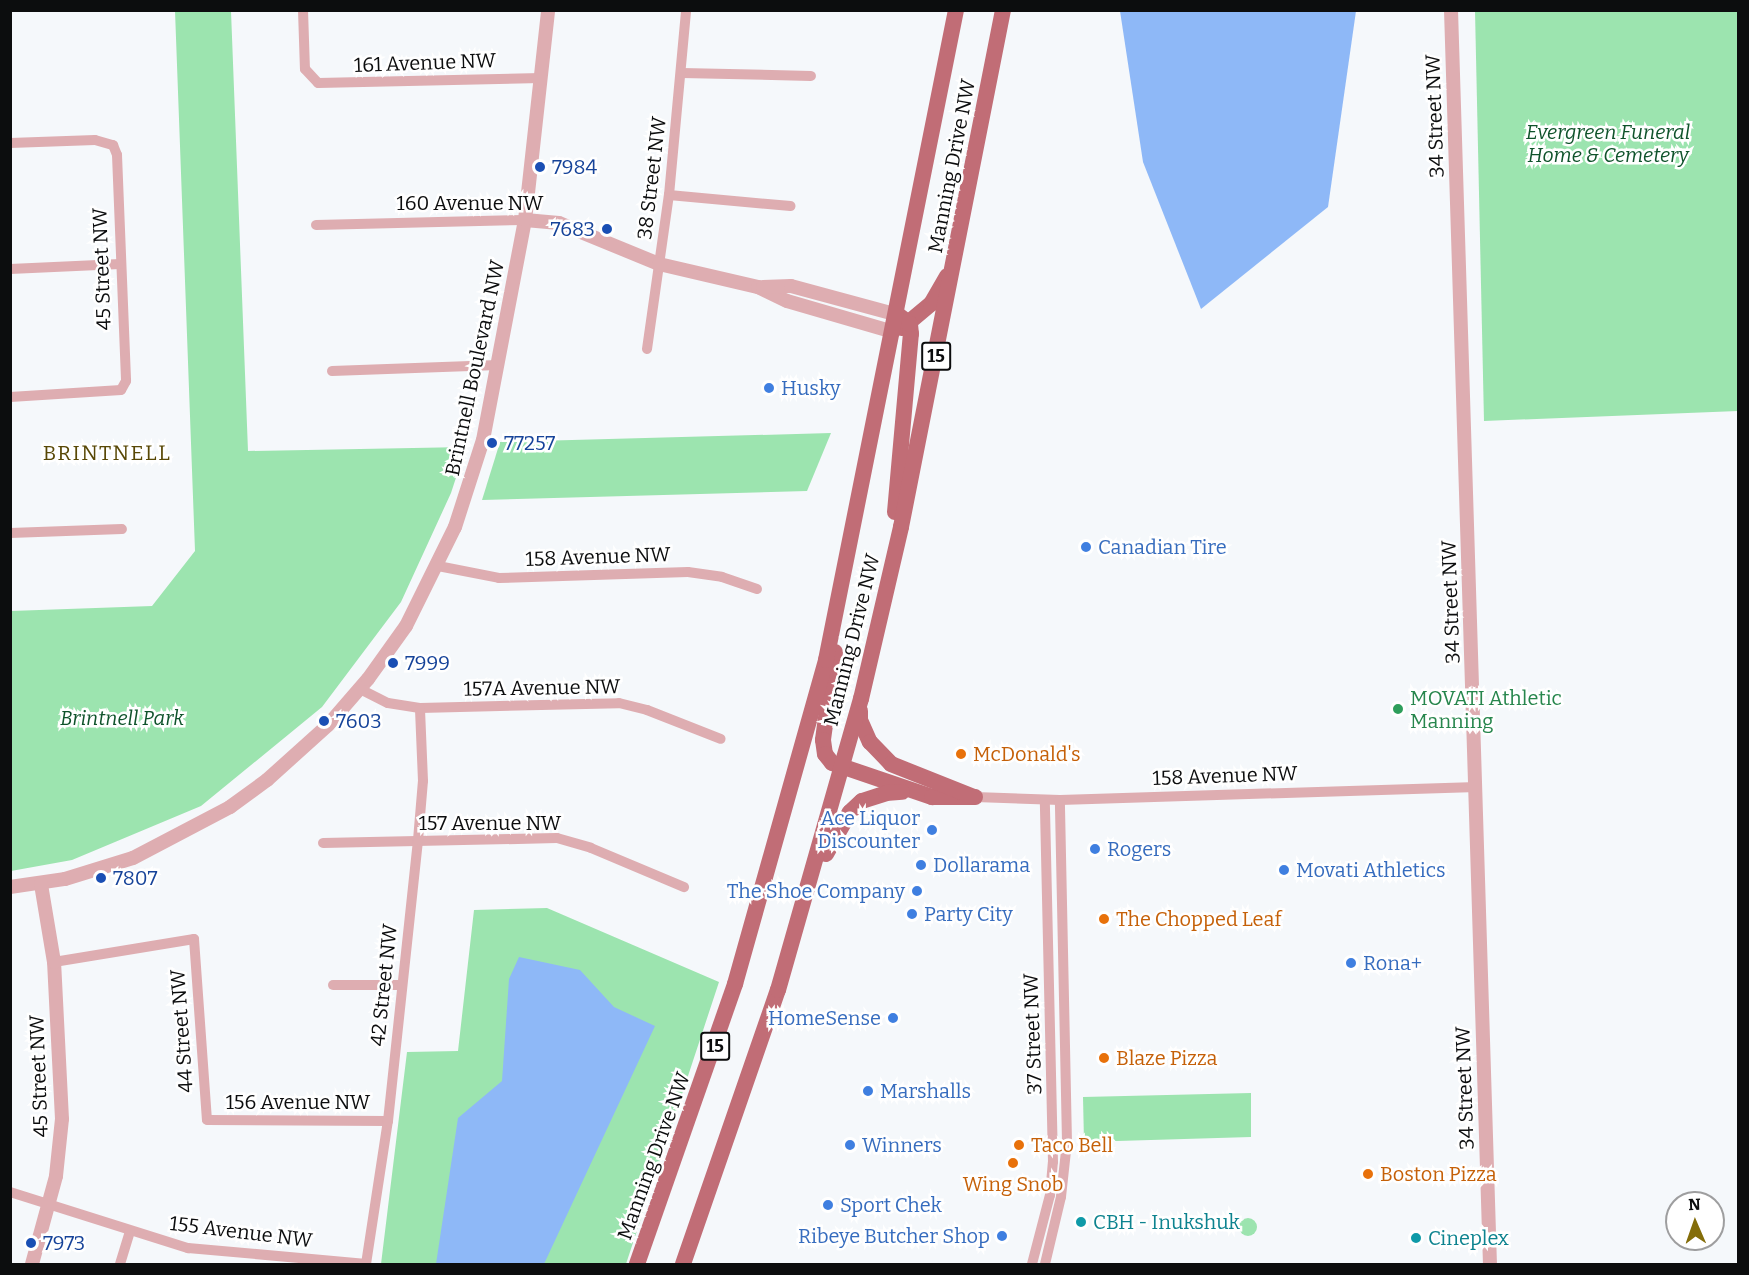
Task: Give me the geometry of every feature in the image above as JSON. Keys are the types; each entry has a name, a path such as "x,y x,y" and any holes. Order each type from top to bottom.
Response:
{"main road":[{"name":"Manning Drive NW","path":"901,527 895,511 904,319 956,10"},
{"name":"Manning Drive NW","path":"683,1264 752,1073 812,878 861,699 901,527 1003,10"},
{"path":"894,332 904,319 932,304 954,262"},
{"name":"Manning Drive NW","path":"638,1264 708,1066 782,824 834,624 894,332"},
{"path":"834,624 835,671 823,740 825,754 842,769 914,792 947,799 975,797"},
{"path":"861,699 860,720 879,754 907,772 975,797"},
{"path":"812,878 850,812 862,801 886,793 914,792"}],"street":[{"name":"161 Avenue NW","path":"303,10 305,69 312,80 325,84 541,78"},
{"name":"Brintnell Boulevard NW","path":"10,887 41,884 133,858 202,824 297,755 360,689 401,633 438,566 474,471 498,365 525,220 548,10"},
{"name":"38 Street NW","path":"647,349 669,195 686,10"},
{"name":"34 Street NW","path":"1451,10 1490,1264"},
{"path":"682,73 811,76"},
{"name":"45 Street NW","path":"10,143 95,140 113,145 117,155 126,381 121,390 10,397"},
{"path":"669,195 791,206"},
{"name":"160 Avenue NW","path":"316,225 525,220 559,223 659,264 758,287 787,301 894,332"},
{"path":"10,269 120,264"},
{"name":"160 Avenue NW","path":"758,287 791,286 904,319"},
{"path":"332,371 498,365"},
{"path":"10,533 122,529"},
{"name":"158 Avenue NW","path":"438,566 477,576 510,578 688,572 722,577 758,589"},
{"name":"157A Avenue NW","path":"360,689 388,703 420,708 618,703 647,710 721,740"},
{"name":"42 Street NW","path":"366,1264 388,1121 418,840 423,781 420,708"},
{"name":"158 Avenue NW","path":"975,797 1060,800 1476,787"},
{"name":"37 Street NW","path":"1032,1264 1050,1196 1053,1153 1045,800"},
{"name":"37 Street NW","path":"1045,1264 1061,1197 1067,1142 1060,800"},
{"name":"157 Avenue NW","path":"323,843 557,838 591,848 684,887"},
{"name":"45 Street NW","path":"32,1264 50,1206 62,1119 54,962 41,884"},
{"name":"44 Street NW","path":"54,962 194,939 207,1120"},
{"path":"333,985 401,985"},
{"name":"156 Avenue NW","path":"207,1120 388,1121"},
{"name":"155 Avenue NW","path":"10,1192 130,1232 188,1248 250,1260 366,1264"},
{"path":"120,1264 130,1232"}],"green space":[{"name":"Brintnell Park","path":"175,11 231,11 248,451 466,447 451,493 401,602 322,707 201,806 72,860 11,871 11,611 152,606 195,551"},
{"name":"Evergreen Funeral Home & Cemetery","path":"1475,11 1738,11 1738,411 1484,421"},
{"path":"831,433 807,491 482,500 500,442"},
{"path":"547,908 719,982 626,1264 381,1264 407,1052 458,1051 474,910"},
{"path":"1251,1093 1251,1137 1084,1142 1083,1097"},
{"path":"1248,1218 1256,1223 1257,1227 1252,1235 1248,1236 1240,1231 1239,1227 1244,1219"}],"water":[{"path":"1120,11 1356,11 1328,207 1201,309 1143,162"},
{"path":"519,957 580,970 614,1007 655,1026 544,1264 436,1264 458,1118 502,1081 509,979"}],"place":[{"name":"7984","path":"540,167"},
{"name":"7683","path":"607,229"},
{"name":"Husky","path":"769,388"},
{"name":"77257","path":"492,443"},
{"name":"Canadian Tire","path":"1086,547"},
{"name":"7999","path":"393,663"},
{"name":"MOVATI Athletic Manning","path":"1398,709"},
{"name":"7603","path":"324,721"},
{"name":"McDonald's","path":"961,754"},
{"name":"Ace Liquor Discounter","path":"932,830"},
{"name":"Rogers","path":"1095,849"},
{"name":"Dollarama","path":"921,865"},
{"name":"Movati Athletics","path":"1284,870"},
{"name":"7807","path":"101,878"},
{"name":"The Shoe Company","path":"917,891"},
{"name":"Party City","path":"912,914"},
{"name":"The Chopped Leaf","path":"1104,919"},
{"name":"Rona+","path":"1351,963"},
{"name":"HomeSense","path":"893,1018"},
{"name":"Blaze Pizza","path":"1104,1058"},
{"name":"Marshalls","path":"868,1091"},
{"name":"Winners","path":"850,1145"},
{"name":"Taco Bell","path":"1019,1145"},
{"name":"Wing Snob","path":"1013,1163"},
{"name":"Boston Pizza","path":"1368,1174"},
{"name":"Sport Chek","path":"828,1205"},
{"name":"CBH - Inukshuk","path":"1081,1222"},
{"name":"Ribeye Butcher Shop","path":"1002,1236"},
{"name":"Cineplex","path":"1416,1238"},
{"name":"7973","path":"31,1243"}],"district":[{"name":"BRINTNELL","path":"107,453"}]}
